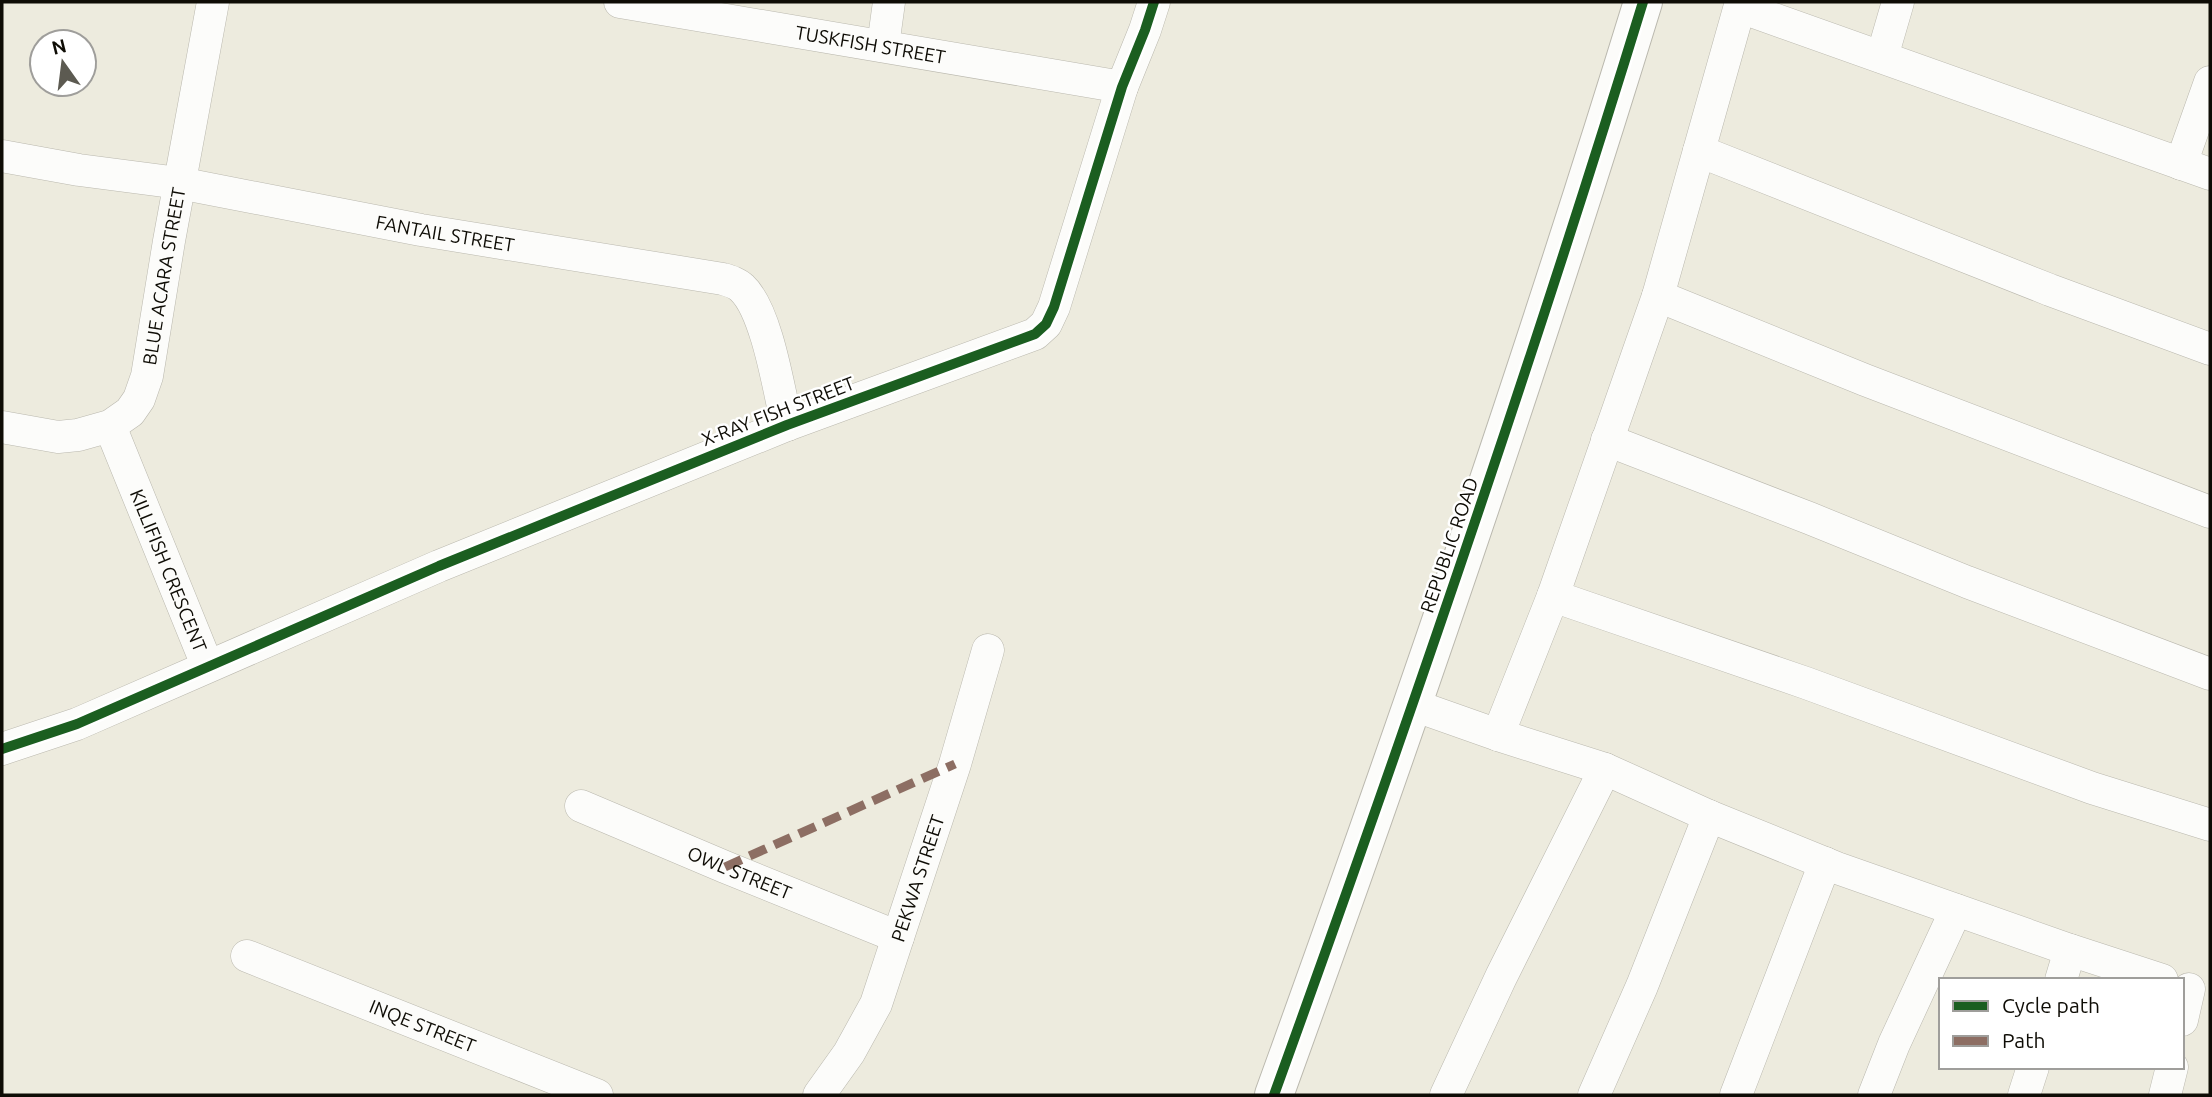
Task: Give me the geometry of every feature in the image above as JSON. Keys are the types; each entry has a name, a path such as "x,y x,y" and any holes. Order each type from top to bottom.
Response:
{"street":[{"name":"BLUE ACARA STREET","path":"2,427 58,437 93,432 110,426 130,412 144,389 213,2"},
{"name":"TUSKFISH STREET","path":"620,2 1122,88"},
{"path":"883,46 889,2"},
{"name":"X-RAY FISH STREET","path":"207,666 439,566 787,425 1035,334 1042,329 1054,307 1122,88 1154,2"},
{"name":"REPUBLIC ROAD","path":"1274,1095 1475,525 1530,361 1643,2"},
{"path":"1882,57 1898,2"},
{"path":"1498,736 1553,596 1658,296 1741,4 2210,174"},
{"path":"2180,164 2210,82"},
{"path":"1699,151 2050,290 2210,349"},
{"name":"FANTAIL STREET","path":"2,156 79,170 180,183 421,230 734,282 747,293 766,335 787,425"},
{"path":"1658,296 1865,380 2210,512"},
{"name":"KILLIFISH CRESCENT","path":"2,750 77,724 207,666 110,426"},
{"path":"1607,440 1967,582 2210,674"},
{"path":"1553,596 1806,683 2092,788 2210,825"},
{"name":"PEKWA STREET","path":"819,1095 849,1053 876,1004 955,764 988,650"},
{"path":"1413,705 1498,736 1605,769 1709,817 1825,863 2070,950 2158,978"},
{"path":"1446,1095 1501,977 1605,769"},
{"name":"OWL STREET","path":"581,806 898,937"},
{"path":"1594,1095 1642,986 1709,817"},
{"path":"1736,1095 1825,863"},
{"path":"1874,1095 1894,1044 1956,910"},
{"path":"2062,978 2070,950"},
{"name":"INQE STREET","path":"247,956 597,1095"},
{"path":"2024,1095 2032,1069"},
{"path":"2165,1095 2172,1069"}],"marked path":[{"path":"725,867 955,764"}],"cycle path":[{"path":"2,749 77,724 439,566 787,425 1035,334 1046,324 1054,307 1122,87 1154,2"},
{"path":"1274,1095 1465,551 1643,2"}]}
